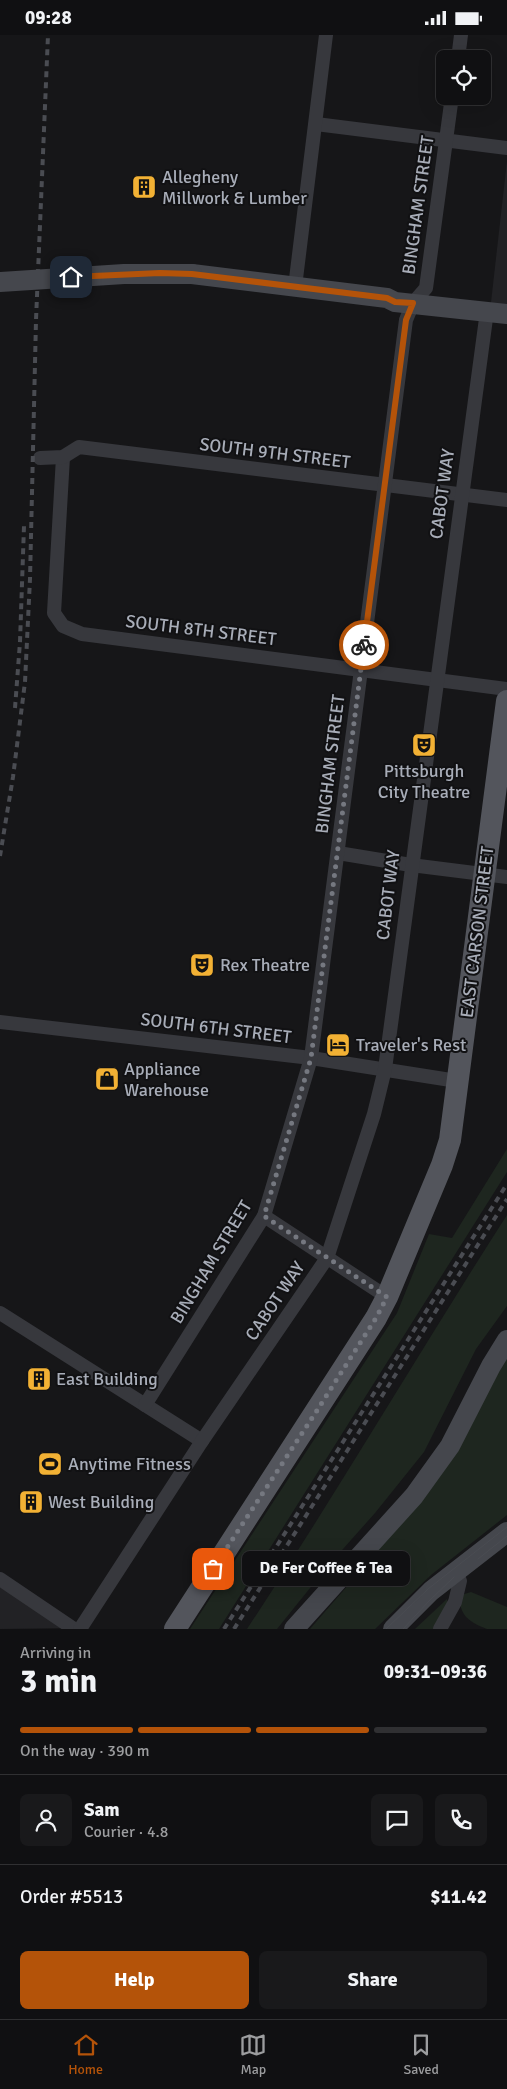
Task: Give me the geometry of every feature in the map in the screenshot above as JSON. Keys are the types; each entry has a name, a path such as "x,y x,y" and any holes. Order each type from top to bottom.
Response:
{"main road":[{"path":"0,282 124,274 192,274 387,298 395,302 507,314"},
{"name":"EAST CARSON STREET","path":"175,1629 376,1318 387,1297 442,1165 450,1140 457,1081 496,876 507,701"},
{"path":"294,1629 414,1496 450,1446 491,1365 507,1340"},
{"path":"393,1629 431,1591 507,1532"}],"street":[{"path":"295,287 326,35"},
{"path":"459,50 461,35"},
{"name":"BINGHAM STREET","path":"145,1405 264,1216 311,1058 406,320 413,303 426,288 451,105"},
{"path":"316,124 507,148"},
{"name":"CABOT WAY","path":"80,1629 202,1441 327,1258 374,1114 385,1069 487,311"},
{"name":"SOUTH 9TH STREET","path":"40,458 63,457 79,447 507,500"},
{"name":"SOUTH 8TH STREET","path":"63,457 54,613 63,626 82,634 507,689"},
{"path":"338,853 496,876"},
{"name":"SOUTH 6TH STREET","path":"0,1022 311,1058 457,1081"},
{"path":"264,1216 387,1297"},
{"path":"0,1313 202,1441"},
{"path":"440,1629 455,1602 460,1581 456,1571"},
{"path":"0,1579 74,1629"}],"shaded area":[{"path":"507,161 507,321 489,320"},
{"path":"507,1149 507,1172 219,1629 190,1629 397,1313 429,1234 452,1238"},
{"path":"507,1215 507,1306 476,1349 424,1452 277,1629 247,1629 313,1526"},
{"path":"507,1354 507,1515 431,1575 375,1629 310,1629 369,1561"},
{"path":"0,1587 65,1628 0,1629"},
{"path":"471,1592 507,1607 507,1629 487,1629 475,1624 466,1617 461,1607 461,1595"},
{"path":"447,1599 448,1608 433,1629 415,1629"}],"tram line":[{"path":"386,1629 428,1589 507,1527"},
{"path":"478,1559 507,1536"},
{"path":"403,1629 454,1577"}],"railway":[{"path":"0,856 13,777 25,682 30,579 36,320 48,35"},
{"path":"15,708 20,642 24,526"},
{"path":"224,1629 507,1184"},
{"path":"234,1629 507,1199"}],"way so far":[{"path":"213,1569 316,1412 376,1318 387,1297 264,1216 311,1058 364,645"}],"place":[{"name":"Allegheny Millwork & Lumber","path":"144,187"},
{"name":"Pittsburgh City Theatre","path":"424,745"},
{"name":"Rex Theatre","path":"202,965"},
{"name":"Traveler's Rest","path":"338,1045"},
{"name":"Appliance Warehouse","path":"107,1079"},
{"name":"East Building","path":"39,1379"},
{"name":"Anytime Fitness","path":"50,1464"},
{"name":"West Building","path":"31,1502"},
{"name":"De Fer Coffee & Tea","path":"213,1569"}],"route":[{"path":"71,277 160,273 192,274 387,298 395,302 413,303 406,320 364,645"}]}
